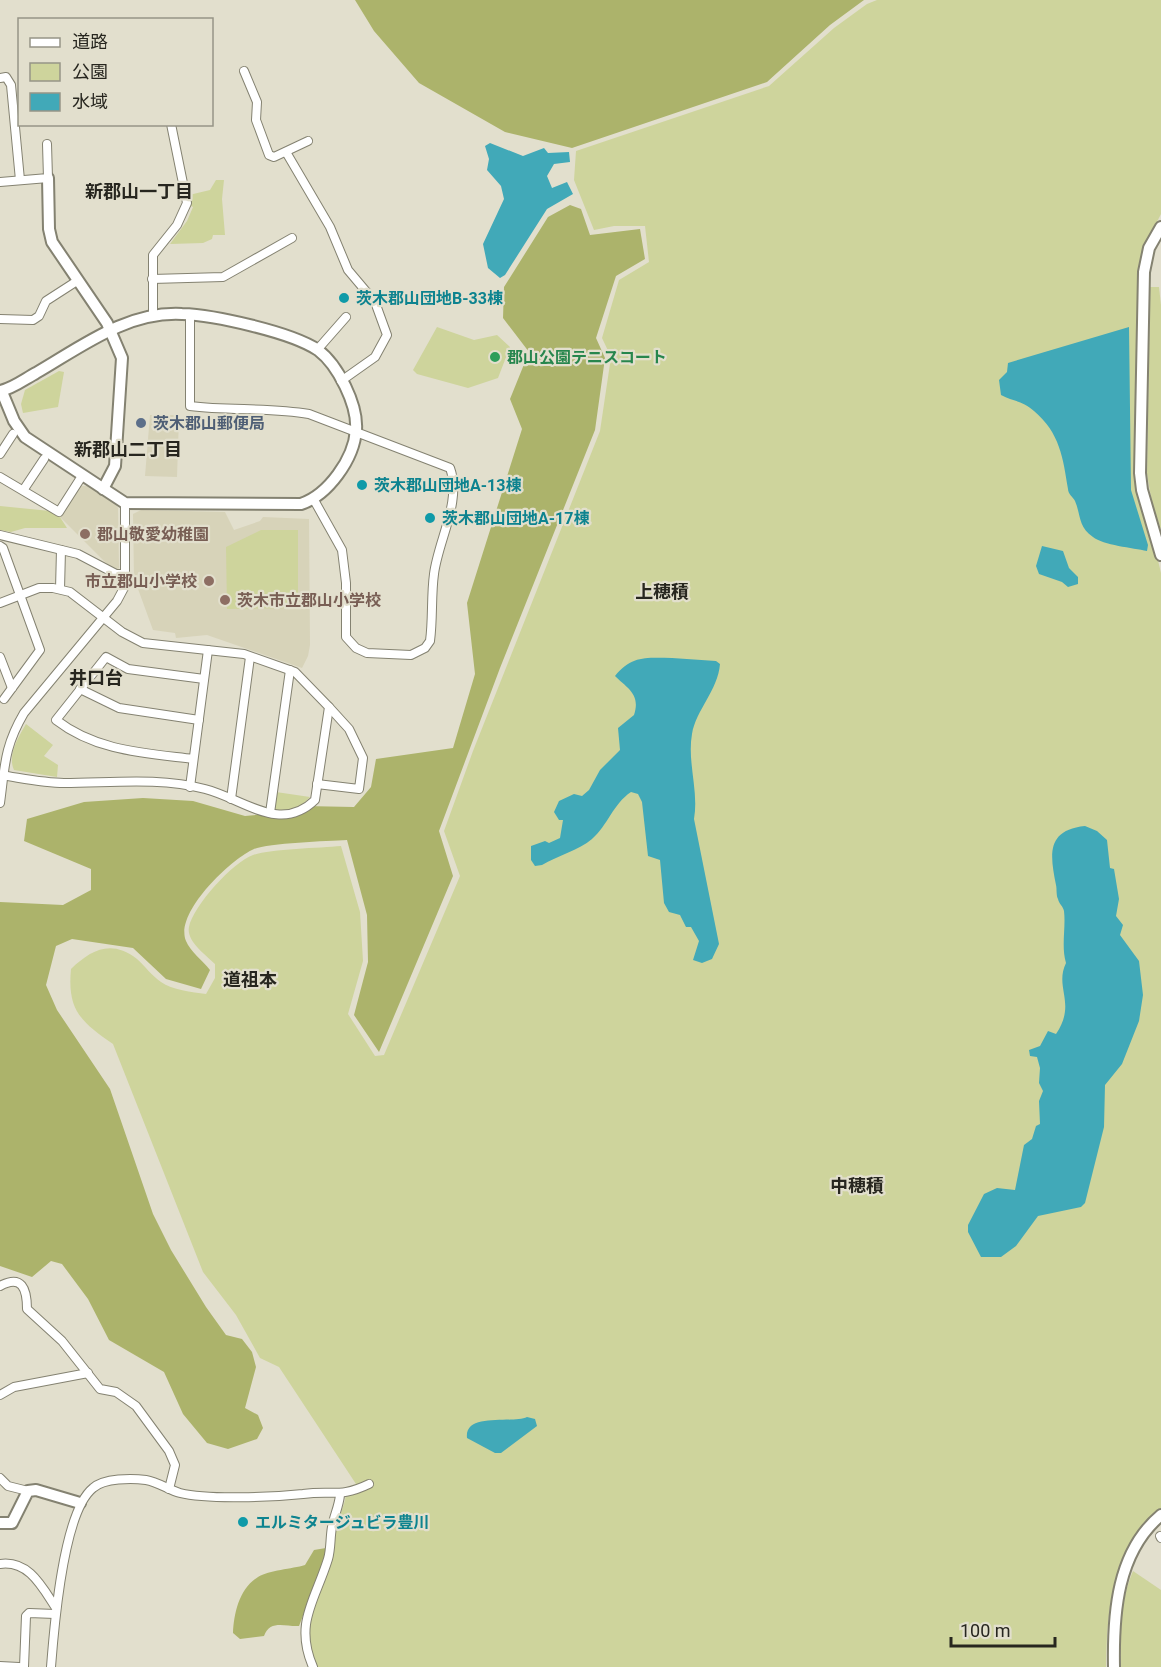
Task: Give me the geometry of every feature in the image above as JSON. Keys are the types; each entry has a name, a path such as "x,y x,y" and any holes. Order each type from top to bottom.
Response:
{"street":[{"path":"244,71 257,102 256,120 262,142 274,158 308,141"},
{"path":"0,78 6,77 11,84 20,180"},
{"path":"153,315 153,255 177,225 187,203 171,126"},
{"path":"47,144 49,229 52,242 110,330 122,358 115,466 103,489"},
{"path":"285,152 330,227 348,270 375,302 387,334 375,357 341,381"},
{"path":"0,182 48,178"},
{"path":"1161,226 1148,253 1144,272 1140,473 1142,490 1161,555"},
{"path":"152,279 223,277 292,238"},
{"path":"0,319 33,320 39,316 46,301 77,281"},
{"path":"190,314 190,406 223,410 293,411 309,414 450,468 453,478 452,499 434,574 430,640 425,648 411,655 367,653 356,648 346,637 346,583 342,550 314,500"},
{"path":"153,315 210,316 265,330 317,350 330,363 341,381 355,415 356,432 338,473 314,500 290,505 125,503 25,437 14,422 1,391 110,330 153,315"},
{"path":"317,350 346,317"},
{"path":"0,454 14,434"},
{"path":"24,489 44,459"},
{"path":"0,477 24,489 59,512 82,476"},
{"path":"0,803 2,775 9,743 24,713 117,601 125,586 125,503"},
{"path":"0,535 78,554 116,574 125,574"},
{"path":"0,546 3,548 40,650 3,699"},
{"path":"60,589 61,550"},
{"path":"0,603 39,588 60,589 70,592 122,632 143,643 250,657 295,672 349,729 363,758 359,789 317,784"},
{"path":"190,787 208,650"},
{"path":"0,657 12,688"},
{"path":"193,759 111,748 69,730 56,720 106,657 128,669 204,679"},
{"path":"231,798 250,657"},
{"path":"270,813 290,670"},
{"path":"80,689 119,708 199,720"},
{"path":"2,775 62,783 132,780 205,789 282,817 304,811 315,800 329,707"},
{"path":"0,1286 9,1281 16,1281 22,1285 27,1296 27,1309 62,1341 100,1389 116,1392 136,1406 169,1451 175,1465 169,1489"},
{"path":"0,1395 14,1387 88,1373"},
{"path":"0,1478 8,1486 28,1491 36,1490 80,1503"},
{"path":"51,1667 63,1563 80,1503 93,1487 102,1483 147,1480 190,1494 283,1496 320,1492 340,1495 369,1484"},
{"path":"2,1526 16,1518 28,1491"},
{"path":"313,1667 304,1636 304,1622 328,1559 332,1524 339,1508 340,1495"},
{"path":"1114,1667 1113,1626 1118,1588 1132,1551 1147,1527 1161,1515"},
{"path":"0,1564 16,1564 34,1575 56,1611"},
{"path":"24,1667 26,1616 29,1613 56,1611"},
{"path":"0,1666 19,1667"}],"shaded area":[{"path":"150,415 175,415 179,418 177,477 145,476"},
{"path":"78,486 88,486 113,501 118,508 119,568 115,572 59,516"},
{"name":"茨木市立郡山小学校","path":"141,510 225,512 234,530 260,521 263,517 309,519 310,645 302,668 207,635 176,638 175,633 153,630 134,578 133,514"}],"green space":[{"path":"355,0 864,0 830,25 767,82 572,148 505,132 419,83 374,31"},
{"path":"877,0 1161,0 1161,214 1147,241 1136,467 1161,573 1161,1509 1132,1541 1122,1560 1111,1601 1106,1667 317,1667 309,1638 312,1613 331,1560 346,1488 356,1484 279,1367 260,1358 236,1315 203,1272 113,1044 92,1029 78,1014 74,1005 70,983 71,969 94,952 110,948 119,949 137,959 166,985 206,994 215,978 215,964 194,942 189,927 198,908 225,875 245,859 261,853 341,846 360,912 363,961 348,1014 375,1056 384,1055 460,876 444,831 473,751 600,431 611,357 602,338 619,280 649,262 645,226 614,226 594,230 574,180 576,151 769,86 834,28 867,4"},
{"path":"216,180 224,180 222,199 225,235 213,235 212,239 203,243 170,244 187,221 193,207 189,205 189,195 210,190"},
{"path":"570,205 581,209 590,235 640,229 645,259 616,276 596,338 605,358 595,430 500,668 439,831 453,876 379,1052 354,1015 368,962 367,915 347,840 261,847 244,855 219,875 196,902 188,916 185,929 188,945 210,970 201,989 166,979 133,948 72,939 56,946 46,985 57,1010 110,1089 153,1214 171,1250 226,1335 242,1339 252,1352 256,1367 245,1408 258,1415 263,1428 257,1439 228,1449 207,1443 183,1414 164,1372 109,1340 88,1299 62,1264 51,1261 32,1277 0,1266 0,902 63,905 91,890 91,869 24,841 27,819 84,802 143,798 193,801 245,816 275,813 304,806 354,807 371,787 376,759 453,748 475,674 467,603 522,429 510,399 529,352 503,318 504,287 548,217"},
{"path":"1150,287 1159,287 1161,305 1161,530 1152,503 1147,474"},
{"path":"437,327 474,340 497,335 510,347 498,378 468,388 417,374 413,370"},
{"path":"59,371 64,372 58,407 23,413 21,404 25,390"},
{"path":"0,506 50,511 58,514 67,528 25,528 11,532 0,530"},
{"path":"261,530 298,530 298,608 227,609 226,547"},
{"path":"26,724 53,745 44,756 58,765 57,777 14,770 13,752"},
{"path":"276,792 310,797 297,810 278,813 274,808"},
{"path":"326,1548 325,1558 299,1626 274,1626 270,1627 264,1636 240,1639 233,1633 239,1602 252,1582 268,1573 305,1565 314,1550"},
{"path":"1133,1571 1161,1590 1161,1667 1121,1667 1121,1618 1125,1594"}],"water":[{"path":"490,143 523,156 544,148 548,153 569,152 570,162 554,164 547,176 552,188 567,182 573,194 547,209 505,275 500,278 488,268 483,244 504,199 501,186 487,170 489,159 485,146"},
{"path":"1129,327 1131,490 1148,545 1147,551 1104,542 1088,533 1082,525 1075,501 1068,491 1062,456 1050,428 1030,407 1001,395 999,380 1007,372 1008,363"},
{"path":"1042,546 1063,551 1069,568 1078,577 1078,584 1068,587 1062,582 1039,574 1036,566"},
{"path":"672,658 716,661 720,664 715,683 694,725 691,745 695,798 694,819 719,944 712,959 702,963 693,960 699,941 691,927 686,927 680,915 669,912 664,903 660,860 648,856 642,802 638,794 631,792 625,797 598,833 587,843 542,865 535,866 531,860 531,846 545,841 549,843 560,838 563,820 559,820 554,812 559,801 574,794 582,796 589,790 600,770 620,750 618,728 634,715 636,702 632,692 615,676 628,664 640,659"},
{"path":"1085,826 1097,831 1107,840 1110,868 1114,869 1119,899 1116,916 1123,925 1120,935 1139,961 1143,995 1139,1021 1122,1064 1105,1085 1104,1127 1085,1203 1081,1207 1038,1216 1016,1246 1001,1257 981,1257 968,1232 968,1225 984,1194 997,1188 1015,1190 1024,1145 1032,1139 1036,1126 1040,1124 1039,1101 1043,1091 1039,1083 1040,1068 1037,1057 1030,1056 1029,1050 1040,1046 1048,1031 1056,1034 1065,1013 1062,980 1066,963 1064,911 1057,896 1052,854 1057,839 1063,833 1072,828"},
{"path":"527,1417 535,1419 537,1426 501,1453 495,1453 467,1438 468,1430 481,1422"}],"place":[{"name":"茨木郡山団地B-33棟","path":"344,298"},
{"name":"郡山公園テニスコート","path":"495,357"},
{"name":"茨木郡山郵便局","path":"141,423"},
{"name":"茨木郡山団地A-13棟","path":"362,485"},
{"name":"茨木郡山団地A-17棟","path":"430,518"},
{"name":"郡山敬愛幼稚園","path":"85,534"},
{"name":"市立郡山小学校","path":"209,581"},
{"name":"茨木市立郡山小学校","path":"225,600"},
{"name":"エルミタージュビラ豊川","path":"243,1522"}],"district":[{"name":"新郡山一丁目","path":"139,192"},
{"name":"新郡山二丁目","path":"128,450"},
{"name":"上穂積","path":"662,592"},
{"name":"井口台","path":"96,678"},
{"name":"道祖本","path":"250,980"},
{"name":"中穂積","path":"857,1186"}]}
